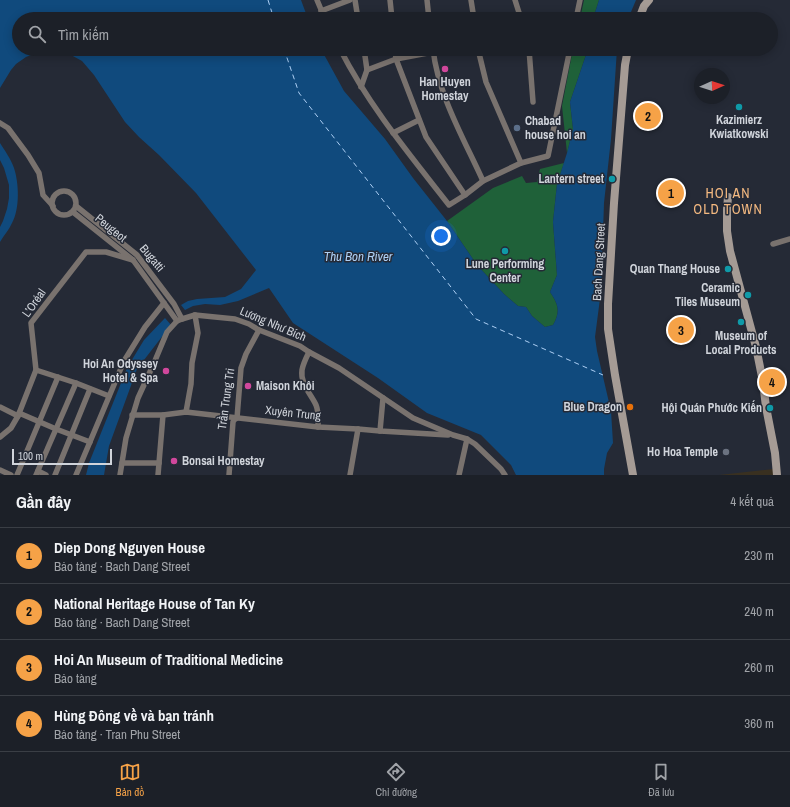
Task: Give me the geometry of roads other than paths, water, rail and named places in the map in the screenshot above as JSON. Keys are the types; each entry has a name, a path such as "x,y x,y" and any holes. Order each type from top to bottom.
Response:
{"street":[{"path":"317,0 321,11 350,0"},
{"path":"355,0 357,12"},
{"path":"390,0 391,12"},
{"path":"427,0 428,12"},
{"path":"471,0 473,12"},
{"path":"515,0 519,12"},
{"path":"577,12 580,0"},
{"path":"642,12 649,0"},
{"path":"343,56 361,87 393,133 449,205 483,181 521,164 548,156 569,56"},
{"path":"361,87 367,70 365,56"},
{"path":"396,56 426,137 465,195"},
{"path":"367,70 396,59 410,56"},
{"path":"434,56 442,91 483,181"},
{"path":"480,56 486,82 521,164"},
{"path":"530,56 533,102"},
{"name":"Bach Dang Street","path":"627,56 616,173 608,304 608,329 633,475"},
{"path":"393,133 419,120"},
{"path":"0,123 8,128 28,155 39,173 43,195 57,213 69,214 72,212 76,206 76,198 66,190 58,192 55,194 52,206"},
{"path":"728,197 727,231 729,244 763,382 766,407 775,453 777,475"},
{"name":"Bugatti","path":"76,206 137,255 174,304 179,320"},
{"name":"Peugeot","path":"72,212 133,260 167,309 179,320"},
{"path":"774,244 790,239"},
{"name":"L’Oréal","path":"0,437 11,428 19,414 36,370 31,323 86,252 106,252 133,260"},
{"path":"76,475 124,361 145,327 164,303"},
{"path":"186,412 191,384 192,363 198,333 195,315"},
{"name":"Lương Như Bích","path":"179,320 195,315 235,319 249,324 259,330 300,346 308,352 339,368 414,418 452,435 467,439"},
{"path":"120,475 126,438 138,398 167,332 179,320"},
{"name":"Trần Trung Tri","path":"228,475 233,422 237,418 241,368 246,354 259,330"},
{"path":"308,352 302,370 303,381 304,386 317,406 318,427"},
{"path":"36,370 109,396"},
{"path":"17,475 58,378"},
{"path":"46,475 37,473 76,383"},
{"path":"55,475 90,389"},
{"path":"380,431 383,398"},
{"path":"0,407 90,442"},
{"name":"Xuyên Trung","path":"132,415 163,415 186,412 318,427 452,435"},
{"path":"158,475 163,415"},
{"path":"350,475 358,429"},
{"path":"459,475 467,439 475,444 501,469 505,475"},
{"path":"122,463 159,463"},
{"path":"0,470 11,475"}],"water":[{"name":"Thu Bon River","path":"0,0 301,0 305,12 12,12 12,56 28,56 16,64 0,88"},
{"path":"599,0 636,0 631,12 595,12"},
{"name":"Thu Bon River","path":"73,56 325,56 344,91 385,139 447,221 477,265 504,294 518,306 526,307 532,316 545,327 553,325 558,312 557,304 550,292 557,275 553,222 557,184 573,129 570,102 586,56 617,56 611,139 604,203 601,291 595,337 611,411 613,443 607,453 604,475 516,475 511,465 481,435 427,413 378,378 293,323 269,288 238,301 220,305 205,304 193,306 185,310 181,305 188,301 225,297 241,289 256,270 196,193 125,122 94,75 82,61"},
{"path":"0,143 10,158 14,168 18,196 15,217 0,242 0,227 7,209 9,185 0,160"},
{"path":"165,318 171,325 137,369 109,446 104,475 86,475 89,463 127,368 144,340"}],"place":[{"name":"Han Huyen Homestay","path":"445,69"},
{"name":"Kazimierz Kwiatkowski","path":"739,107"},
{"name":"National Heritage House of Tan Ky","path":"648,116"},
{"name":"Chabad house hoi an","path":"517,128"},
{"name":"Lantern street","path":"612,179"},
{"name":"Diep Dong Nguyen House","path":"671,193"},
{"name":"Lune Performing Center","path":"505,251"},
{"name":"Quan Thang House","path":"728,269"},
{"name":"Ceramic Tiles Museum","path":"748,295"},
{"name":"Museum of Local Products","path":"741,322"},
{"name":"Hoi An Museum of Traditional Medicine","path":"681,330"},
{"name":"Hoi An Odyssey Hotel & Spa","path":"166,371"},
{"name":"Hùng Đông về và bạn tránh","path":"772,382"},
{"name":"Maison Khôi","path":"248,386"},
{"name":"Blue Dragon","path":"630,407"},
{"name":"Hội Quán Phước Kiến","path":"770,408"},
{"name":"Ho Hoa Temple","path":"726,452"},
{"name":"Bonsai Homestay","path":"174,461"}],"district":[{"name":"HOI AN OLD TOWN","path":"728,202"}]}
